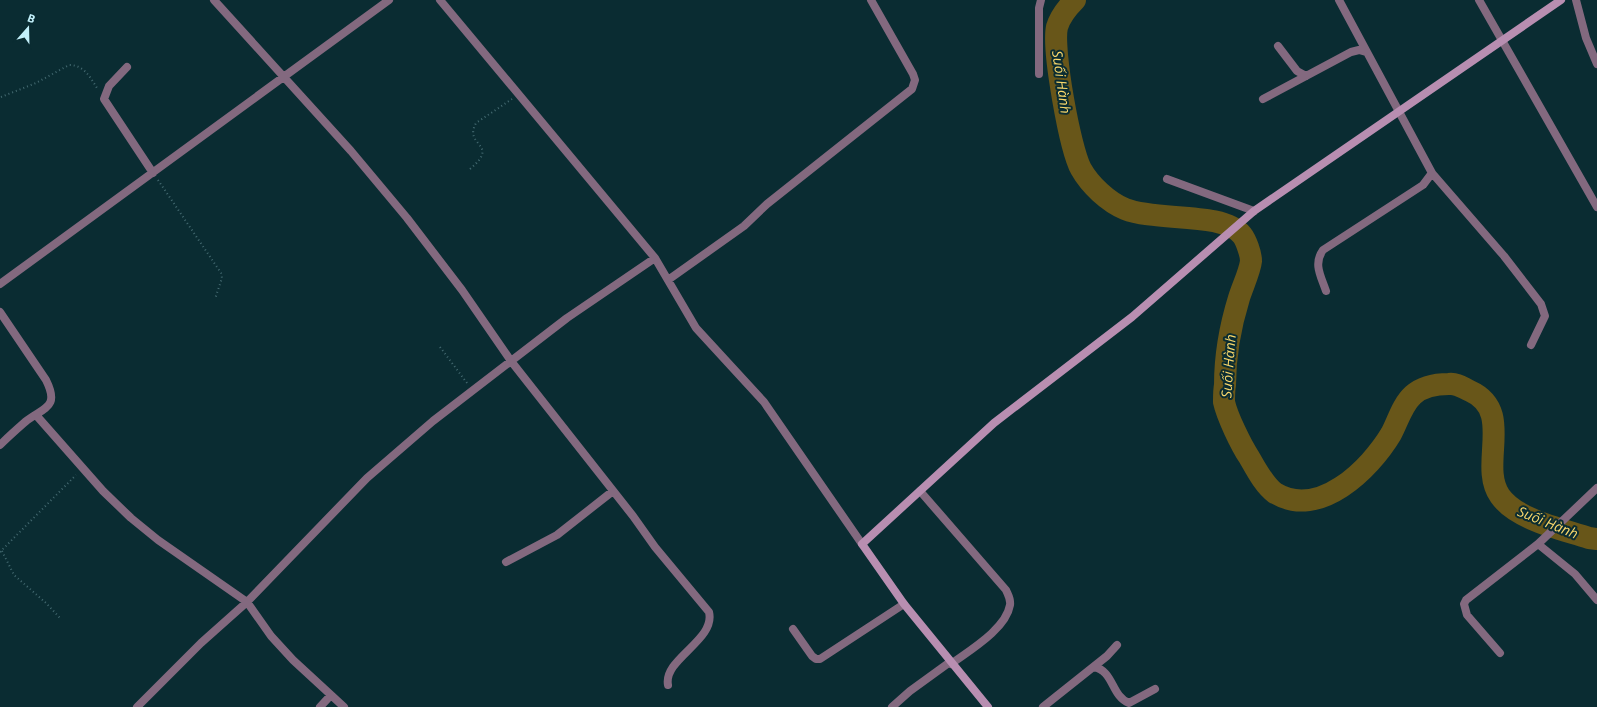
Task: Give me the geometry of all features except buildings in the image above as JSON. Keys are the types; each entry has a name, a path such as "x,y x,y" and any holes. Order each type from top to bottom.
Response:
{"street":[{"path":"214,0 284,79 351,150 407,218 462,290 511,361 674,570 709,612 711,617 705,631 670,671 667,680 668,685"},
{"path":"0,284 284,79 354,24 389,0"},
{"path":"440,0 655,258 696,328 764,402 904,604 988,707"},
{"path":"668,280 744,226 767,204 912,89 915,80 913,74 871,0"},
{"path":"1039,74 1039,8 1041,0"},
{"path":"1338,0 1432,173 1504,256 1541,304 1545,316 1532,345"},
{"path":"1479,0 1597,207"},
{"path":"862,544 994,423 1132,317 1205,256 1254,212 1562,0"},
{"path":"1576,0 1586,38 1597,64"},
{"path":"1278,46 1298,71 1306,76"},
{"path":"1263,99 1351,52 1359,50 1366,52"},
{"path":"127,67 109,86 104,99 153,173"},
{"path":"1326,291 1317,266 1317,260 1323,250 1423,185 1432,173"},
{"path":"1167,179 1254,212"},
{"path":"137,707 201,643 246,602 366,478 433,421 511,361 573,314 655,258"},
{"path":"0,312 51,390 50,404 45,410 26,421 0,445"},
{"path":"36,415 103,491 158,540 246,602 272,636 294,660 344,707"},
{"path":"1500,653 1467,615 1464,604 1466,600 1538,544 1597,488"},
{"path":"506,562 556,535 613,491"},
{"path":"892,707 910,691 996,630 1008,613 1010,599 1006,590 920,491"},
{"path":"1538,544 1575,574 1597,600"},
{"path":"793,629 812,656 816,659 820,659 904,604"},
{"path":"1043,707 1094,667 1117,645"},
{"path":"1094,667 1106,671 1120,696 1129,703 1155,690"},
{"path":"320,707 331,695"}],"path":[{"path":"1,97 36,82 62,68 74,65 88,74 104,99"},
{"path":"470,169 480,161 483,155 483,150 474,138 474,128 476,123 518,93"},
{"path":"153,173 221,273 222,278 215,299"},
{"path":"440,347 472,391"},
{"path":"60,618 46,603 14,575 1,551 83,468"}],"waterway":[{"name":"Suối Hành","path":"1075,0 1060,20 1057,27 1056,39 1059,76 1067,121 1077,158 1085,175 1094,187 1112,202 1125,209 1138,213 1220,223 1233,228 1242,235 1247,244 1251,261 1240,294 1231,330 1227,352 1224,402 1231,422 1242,445 1267,486 1275,493 1292,500 1309,500 1326,495 1342,487 1357,475 1382,448 1391,434 1400,413 1413,395 1421,389 1430,386 1439,384 1455,384 1470,391 1483,400 1491,411 1494,439 1492,469 1494,483 1500,496 1517,511 1541,523 1589,538 1597,539"}]}
